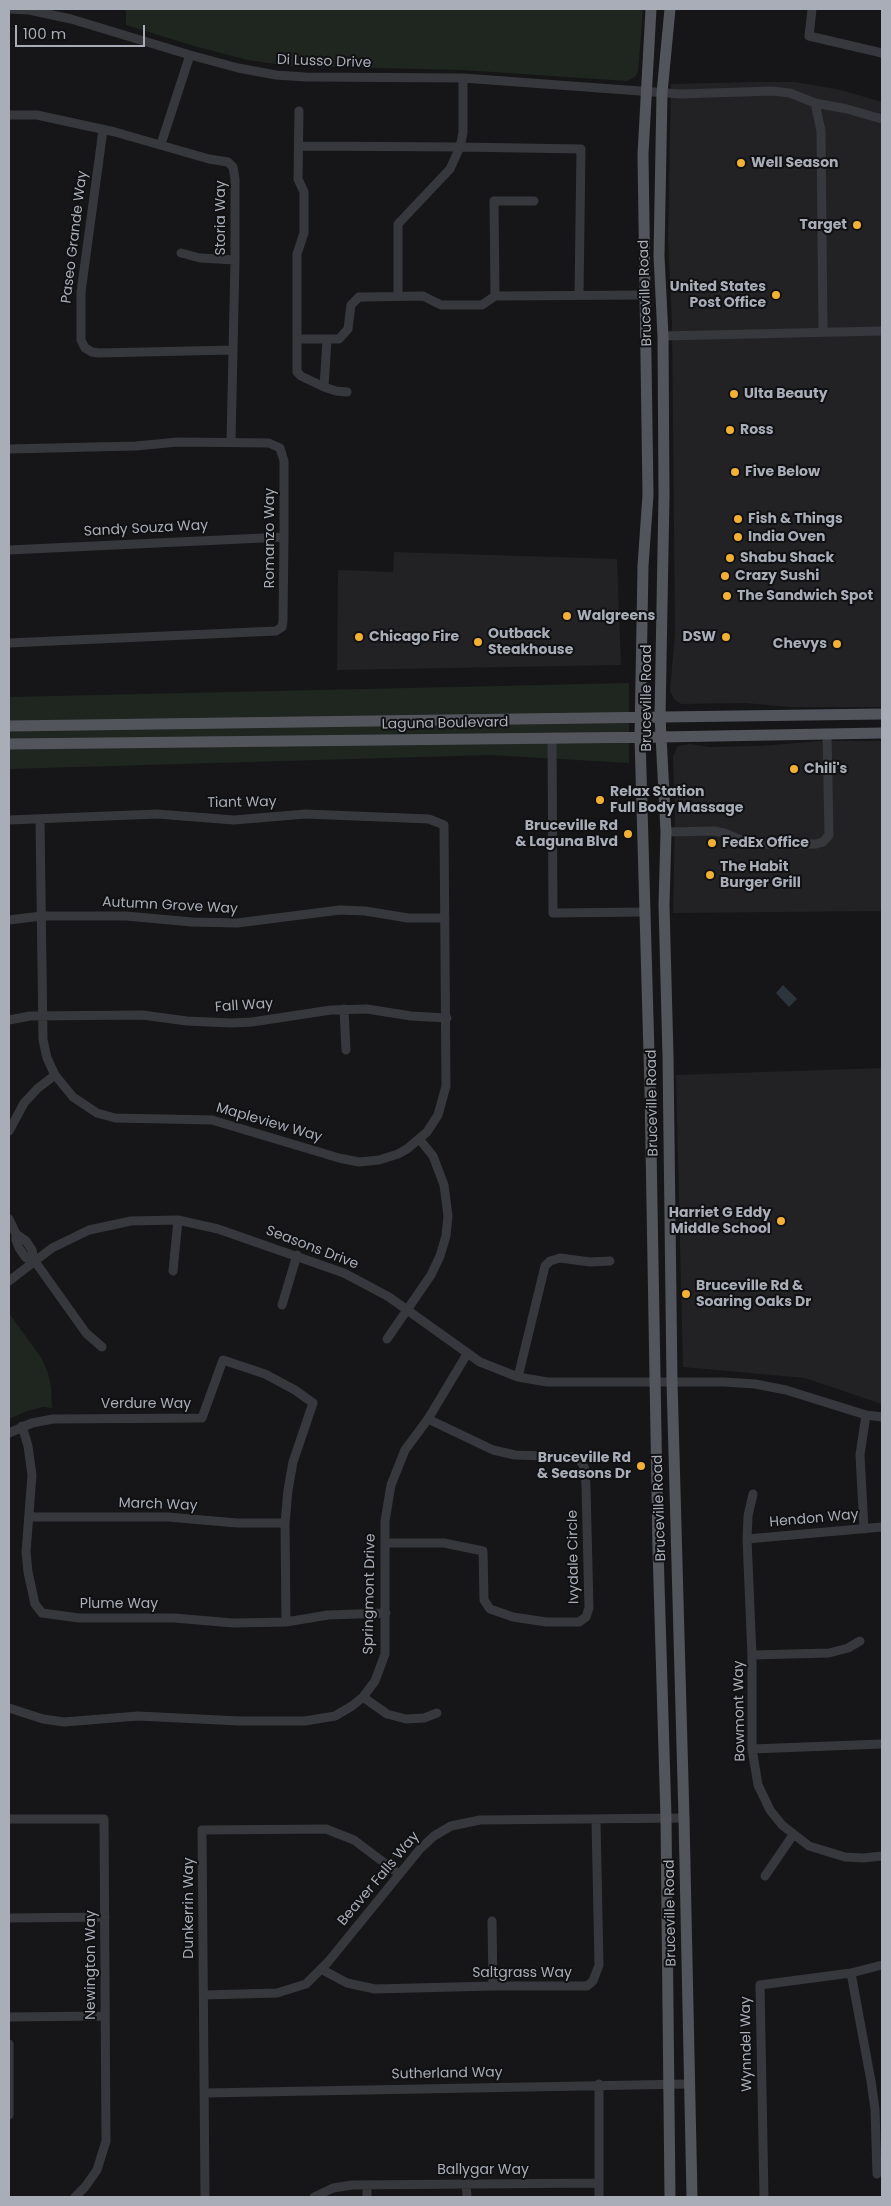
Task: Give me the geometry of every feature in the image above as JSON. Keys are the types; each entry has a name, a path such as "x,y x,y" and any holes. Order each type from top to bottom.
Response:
{"main road":[{"name":"Bruceville Road","path":"651,9 643,154 648,495 643,566 640,737 646,912 658,1549 666,1818 667,2084 670,2197"},
{"name":"Bruceville Road","path":"670,9 662,93 659,256 663,336 664,562 660,717 666,832 664,905 672,1382 692,2197"},
{"path":"644,231 650,249 653,323 663,336"},
{"name":"Laguna Boulevard","path":"9,726 882,714"},
{"name":"Laguna Boulevard","path":"9,744 882,733"}],"street":[{"name":"Di Lusso Drive","path":"9,9 28,10 71,18 190,55 254,71 296,76 463,78 662,93 695,94 772,91 790,93 815,103 847,109 882,119"},
{"path":"812,9 809,36 882,53"},
{"path":"161,144 190,55"},
{"path":"398,296 398,224 450,168 460,147 463,78"},
{"path":"815,103 821,131 823,332"},
{"path":"300,111 298,179 304,192 304,233 297,254 297,372 301,376 324,387 347,392"},
{"name":"Storia Way","path":"9,115 38,115 103,130 161,144 209,159 228,162 233,167 235,179 235,260 231,442"},
{"name":"Paseo Grande Way","path":"103,130 81,292 81,340 85,348 99,353 233,350"},
{"path":"300,146 581,148 579,295"},
{"path":"495,296 494,201 534,201"},
{"path":"181,252 200,258 235,260"},
{"path":"297,339 339,339 348,329 349,310 359,297 423,296 441,305 460,306 482,305 495,296 646,295"},
{"path":"663,336 882,331"},
{"path":"324,387 327,340"},
{"name":"Romanzo Way","path":"9,449 136,446 178,442 269,442 280,448 284,461 284,621 282,628 276,631 9,643"},
{"name":"Sandy Souza Way","path":"9,550 284,537"},
{"path":"666,832 714,831 725,833 750,844 816,844 823,842 829,835 827,733"},
{"path":"552,738 553,913 646,912"},
{"name":"Tiant Way","path":"9,820 157,814 234,820 306,814 429,818 444,825"},
{"name":"Mapleview Way","path":"40,820 42,1016 45,1049 55,1075 73,1097 88,1108 106,1116 135,1120 212,1120 349,1160 369,1162 389,1158 407,1150 420,1140 438,1115 445,1096 447,1018 444,825"},
{"name":"Autumn Grove Way","path":"9,920 41,916 126,916 192,922 237,923 340,910 365,911 408,918 445,918"},
{"path":"344,1009 346,1050"},
{"name":"Fall Way","path":"9,1020 42,1016 142,1015 187,1021 230,1023 252,1022 344,1009 367,1009 411,1016 447,1018"},
{"path":"9,1131 24,1103 38,1088 55,1075"},
{"path":"387,1339 436,1266 447,1226 448,1206 441,1175 433,1156 420,1140"},
{"path":"9,1219 16,1234 19,1248 26,1258 34,1260 86,1333 102,1347"},
{"path":"173,1271 178,1220"},
{"name":"Seasons Drive","path":"9,1281 34,1260 70,1238 109,1225 138,1221 178,1220 218,1229 344,1273 408,1310 480,1362 518,1377 547,1382 724,1382 775,1387 866,1415 882,1417"},
{"path":"282,1305 297,1255"},
{"path":"518,1377 545,1266 550,1260 560,1258 590,1262 610,1261"},
{"name":"Springmont Drive","path":"9,1708 43,1720 64,1722 138,1716 239,1721 306,1721 334,1716 352,1706 363,1697 375,1681 383,1663 386,1644 385,1543 387,1503 397,1468 405,1450 428,1419 467,1354"},
{"name":"Verdure Way","path":"9,1433 22,1426 42,1420 63,1418 202,1418 223,1360 275,1378 313,1403 293,1462 288,1490 285,1523 286,1622"},
{"path":"864,1529 860,1454 866,1415"},
{"name":"Ivydale Circle","path":"385,1543 444,1543 483,1551 484,1600 490,1609 513,1617 546,1622 579,1622 586,1617 590,1608 586,1487 585,1469 582,1463 576,1457 515,1454 493,1450 428,1419"},
{"name":"Plume Way","path":"22,1426 31,1465 26,1552 28,1572 35,1604 42,1613 91,1619 143,1617 233,1622 286,1622 328,1615 386,1613"},
{"name":"Bowmont Way","path":"752,1494 748,1516 747,1539 752,1655 752,1749 756,1776 765,1802 782,1825 810,1846 836,1856 854,1858 882,1856"},
{"name":"March Way","path":"29,1517 168,1517 237,1523 285,1523"},
{"name":"Hendon Way","path":"747,1539 882,1527"},
{"path":"752,1655 829,1653 848,1648 860,1641"},
{"path":"363,1697 387,1714 406,1719 424,1718 437,1713"},
{"path":"752,1749 882,1744"},
{"name":"Beaver Falls Way","path":"204,1995 267,1994 287,1991 306,1984 321,1969 434,1836 461,1823 480,1820 684,1818"},
{"name":"Newington Way","path":"9,1819 104,1819 106,2141 97,2170 85,2187 74,2197"},
{"name":"Saltgrass Way","path":"321,1969 338,1980 365,1988 580,1987 593,1981 598,1965 596,1820"},
{"name":"Dunkerrin Way","path":"205,2197 202,1830 326,1829 354,1840 400,1874"},
{"path":"765,1876 793,1835"},
{"path":"9,1918 105,1917"},
{"path":"492,1921 493,1986"},
{"name":"Wynndel Way","path":"764,2197 760,1985 851,1973 882,1966"},
{"path":"851,1973 872,2081 875,2109 876,2174"},
{"path":"9,2017 105,2016"},
{"path":"9,2044 9,2116"},
{"path":"599,2084 599,2197"},
{"name":"Sutherland Way","path":"204,2093 599,2084 689,2084"},
{"name":"Ballygar Way","path":"314,2197 333,2188 367,2185 599,2183"},
{"path":"466,2184 467,2197"},
{"path":"367,2185 367,2197"}],"shaded area":[{"path":"126,9 643,9 638,72 635,77 627,81 463,70 288,66 248,60 126,25"},
{"path":"795,82 841,90 882,102 882,707 790,707 745,703 681,704 674,699 670,691 675,633 672,324 668,239 671,84"},
{"path":"394,552 617,559 621,665 337,670 338,570 393,572"},
{"path":"629,683 629,763 490,755 9,769 9,697"},
{"path":"822,741 882,741 882,911 673,913 675,816 673,756 678,746 690,744 709,747 760,746"},
{"path":"783,985 797,999 789,1007 776,993"},
{"name":"Harriet G Eddy Middle School","path":"882,1068 882,1404 805,1378 683,1367 676,1075"},
{"path":"9,1313 42,1359 51,1387 52,1408 43,1407 27,1411 9,1419"}],"place":[{"name":"Well Season","path":"741,163"},
{"name":"Target","path":"857,225"},
{"name":"United States Post Office","path":"776,295"},
{"name":"Ulta Beauty","path":"734,394"},
{"name":"Ross","path":"730,430"},
{"name":"Five Below","path":"735,472"},
{"name":"Fish & Things","path":"738,519"},
{"name":"India Oven","path":"738,537"},
{"name":"Shabu Shack","path":"730,558"},
{"name":"Crazy Sushi","path":"725,576"},
{"name":"The Sandwich Spot","path":"727,596"},
{"name":"Walgreens","path":"567,616"},
{"name":"Chicago Fire","path":"359,637"},
{"name":"DSW","path":"726,637"},
{"name":"Outback Steakhouse","path":"478,642"},
{"name":"Chevys","path":"837,644"},
{"name":"Chili's","path":"794,769"},
{"name":"Relax Station Full Body Massage","path":"600,800"},
{"name":"Bruceville Rd & Laguna Blvd","path":"628,834"},
{"name":"FedEx Office","path":"712,843"},
{"name":"The Habit Burger Grill","path":"710,875"},
{"name":"Harriet G Eddy Middle School","path":"781,1221"},
{"name":"Bruceville Rd & Soaring Oaks Dr","path":"686,1294"},
{"name":"Bruceville Rd & Seasons Dr","path":"641,1466"}]}
